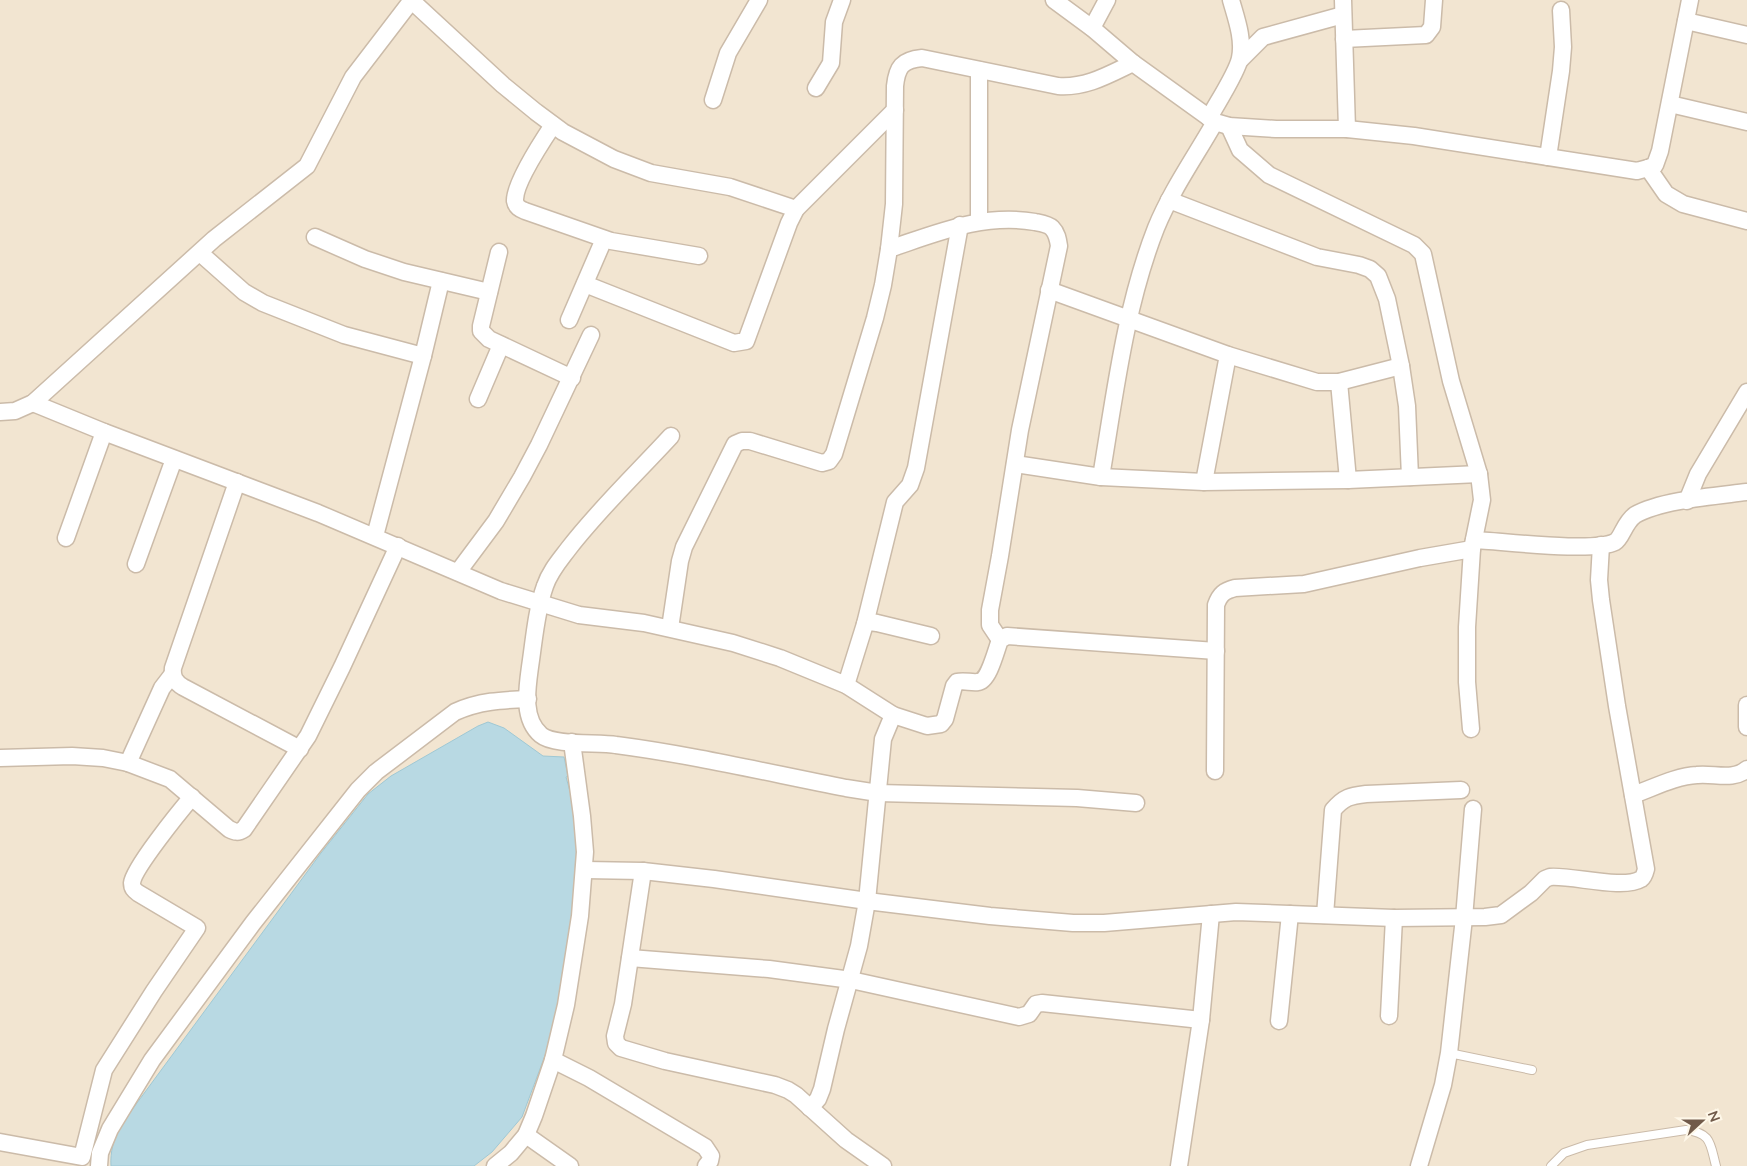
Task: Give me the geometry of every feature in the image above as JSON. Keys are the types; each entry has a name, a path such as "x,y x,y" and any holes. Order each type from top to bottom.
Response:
{"street":[{"path":"0,412 15,412 33,403 214,239 307,166 353,77 412,0 503,85 553,125 614,159 651,174 730,187 796,209"},
{"path":"713,100 728,53 759,0"},
{"path":"816,88 831,63 834,22 842,0"},
{"path":"1054,0 1092,28 1133,64 1218,122 1240,150 1269,175 1419,248 1423,254 1427,265 1451,381 1479,474 1482,500 1473,544 1467,627 1471,730"},
{"path":"1092,28 1107,0"},
{"path":"1101,477 1129,320 1147,253 1169,200 1218,122 1240,60 1240,35 1231,0"},
{"path":"1344,39 1426,35 1432,27 1434,0"},
{"path":"1218,122 1276,129 1347,129 1414,136 1548,158 1637,170 1648,168 1655,165 1660,151 1690,0"},
{"path":"1240,60 1263,37 1343,7 1347,129"},
{"path":"1548,158 1561,71 1563,47 1561,10"},
{"path":"1686,21 1747,35"},
{"path":"670,628 680,561 684,547 735,444 750,440 822,464 829,461 834,454 875,318 883,285 894,204 896,73 901,66 910,59 922,58 1058,86 1073,87 1133,64"},
{"path":"979,70 979,221"},
{"path":"1670,104 1747,122"},
{"path":"585,284 734,343 746,341 789,223 796,209 895,110"},
{"path":"553,125 525,170 515,202 518,207 604,238 699,256"},
{"path":"1648,168 1666,194 1683,204 1747,221"},
{"path":"1169,200 1317,257 1359,265 1370,269 1378,276 1385,292 1401,366 1407,406 1410,477"},
{"path":"889,249 960,225 979,221 1025,220 1051,226 1057,236 1059,246 1020,430 990,610 990,625 1000,640"},
{"path":"846,685 865,624 895,502 910,485 916,468 960,225"},
{"path":"315,237 366,259 404,272 489,292"},
{"path":"569,320 604,238"},
{"path":"499,252 480,326 481,331 489,339 572,378"},
{"path":"200,253 244,292 263,303 344,335 423,356"},
{"path":"375,536 423,356 440,281"},
{"path":"1049,290 1228,354 1317,382 1339,382 1401,366"},
{"path":"458,572 496,521 535,453 591,335"},
{"path":"478,399 501,345"},
{"path":"1204,482 1228,354"},
{"path":"1339,382 1348,480"},
{"path":"1687,501 1698,474 1747,392"},
{"path":"33,403 375,536 501,591 579,615 670,628 733,643 780,658 846,685 892,715 927,726 941,724 945,719 954,686 957,682 978,682 983,680 987,675 1000,640 1007,636 1216,651"},
{"path":"66,538 104,432"},
{"path":"671,436 585,527 552,571 545,585 540,604 528,682 530,718 542,735 550,739 572,742 610,744 646,749 878,793 1077,798 1136,803"},
{"path":"136,564 174,459"},
{"path":"1015,464 1101,477 1204,482 1348,480 1479,474"},
{"path":"128,763 162,688 172,675 237,482"},
{"path":"1215,771 1216,605 1219,596 1226,590 1304,584 1473,544 1601,545 1615,542 1620,537 1625,524 1633,517 1655,506 1747,492"},
{"path":"584,870 643,871 990,916 1104,923 1236,912 1394,918 1485,918 1501,915 1550,877 1622,883 1642,879 1646,869 1617,706 1601,600 1601,545"},
{"path":"0,758 72,756 103,758 128,763 170,779 229,829 239,832 244,829 300,749 342,667 398,546"},
{"path":"865,624 870,622 877,623 931,636"},
{"path":"172,675 177,684 300,749"},
{"path":"99,1166 100,1153 110,1129 152,1060 253,923 358,790 376,772 455,712 469,705 486,701 528,699"},
{"path":"1747,705 1747,727"},
{"path":"810,1108 818,1099 822,1089 859,946 867,901 883,739 892,715"},
{"path":"495,1166 526,1135 553,1060 566,1005 580,916 584,870 584,835 572,742"},
{"path":"1633,795 1690,775 1734,776 1742,774 1747,769"},
{"path":"1325,915 1334,810 1342,800 1353,795 1461,790"},
{"path":"0,1142 82,1157 104,1070 197,928 138,893 133,889 132,884 137,872 150,852 192,797"},
{"path":"1419,1166 1443,1085 1449,1053 1464,918 1473,810"},
{"path":"643,871 623,1004 615,1036 616,1043 621,1048 665,1061 775,1085 796,1095 846,1140 883,1166"},
{"path":"1178,1166 1201,1020 1211,914"},
{"path":"1279,1021 1290,914"},
{"path":"1389,1016 1394,918"},
{"path":"630,958 769,969 851,980 1019,1017 1025,1016 1036,1004 1042,1003 1201,1020"},
{"path":"553,1060 589,1078 705,1147 712,1156 706,1166"},
{"path":"526,1135 570,1166"}],"lane":[{"path":"1449,1053 1532,1070"},
{"path":"1551,1166 1564,1153 1587,1145 1686,1130 1700,1132 1707,1137 1716,1166"}],"shaded area":[{"path":"0,0 1747,0 1747,1166 0,1166"}],"water":[{"path":"488,722 504,728 543,756 564,757 577,831 578,882 559,1018 522,1117 492,1152 474,1166 111,1166 113,1145 120,1126 321,853 368,794 391,776"}]}
